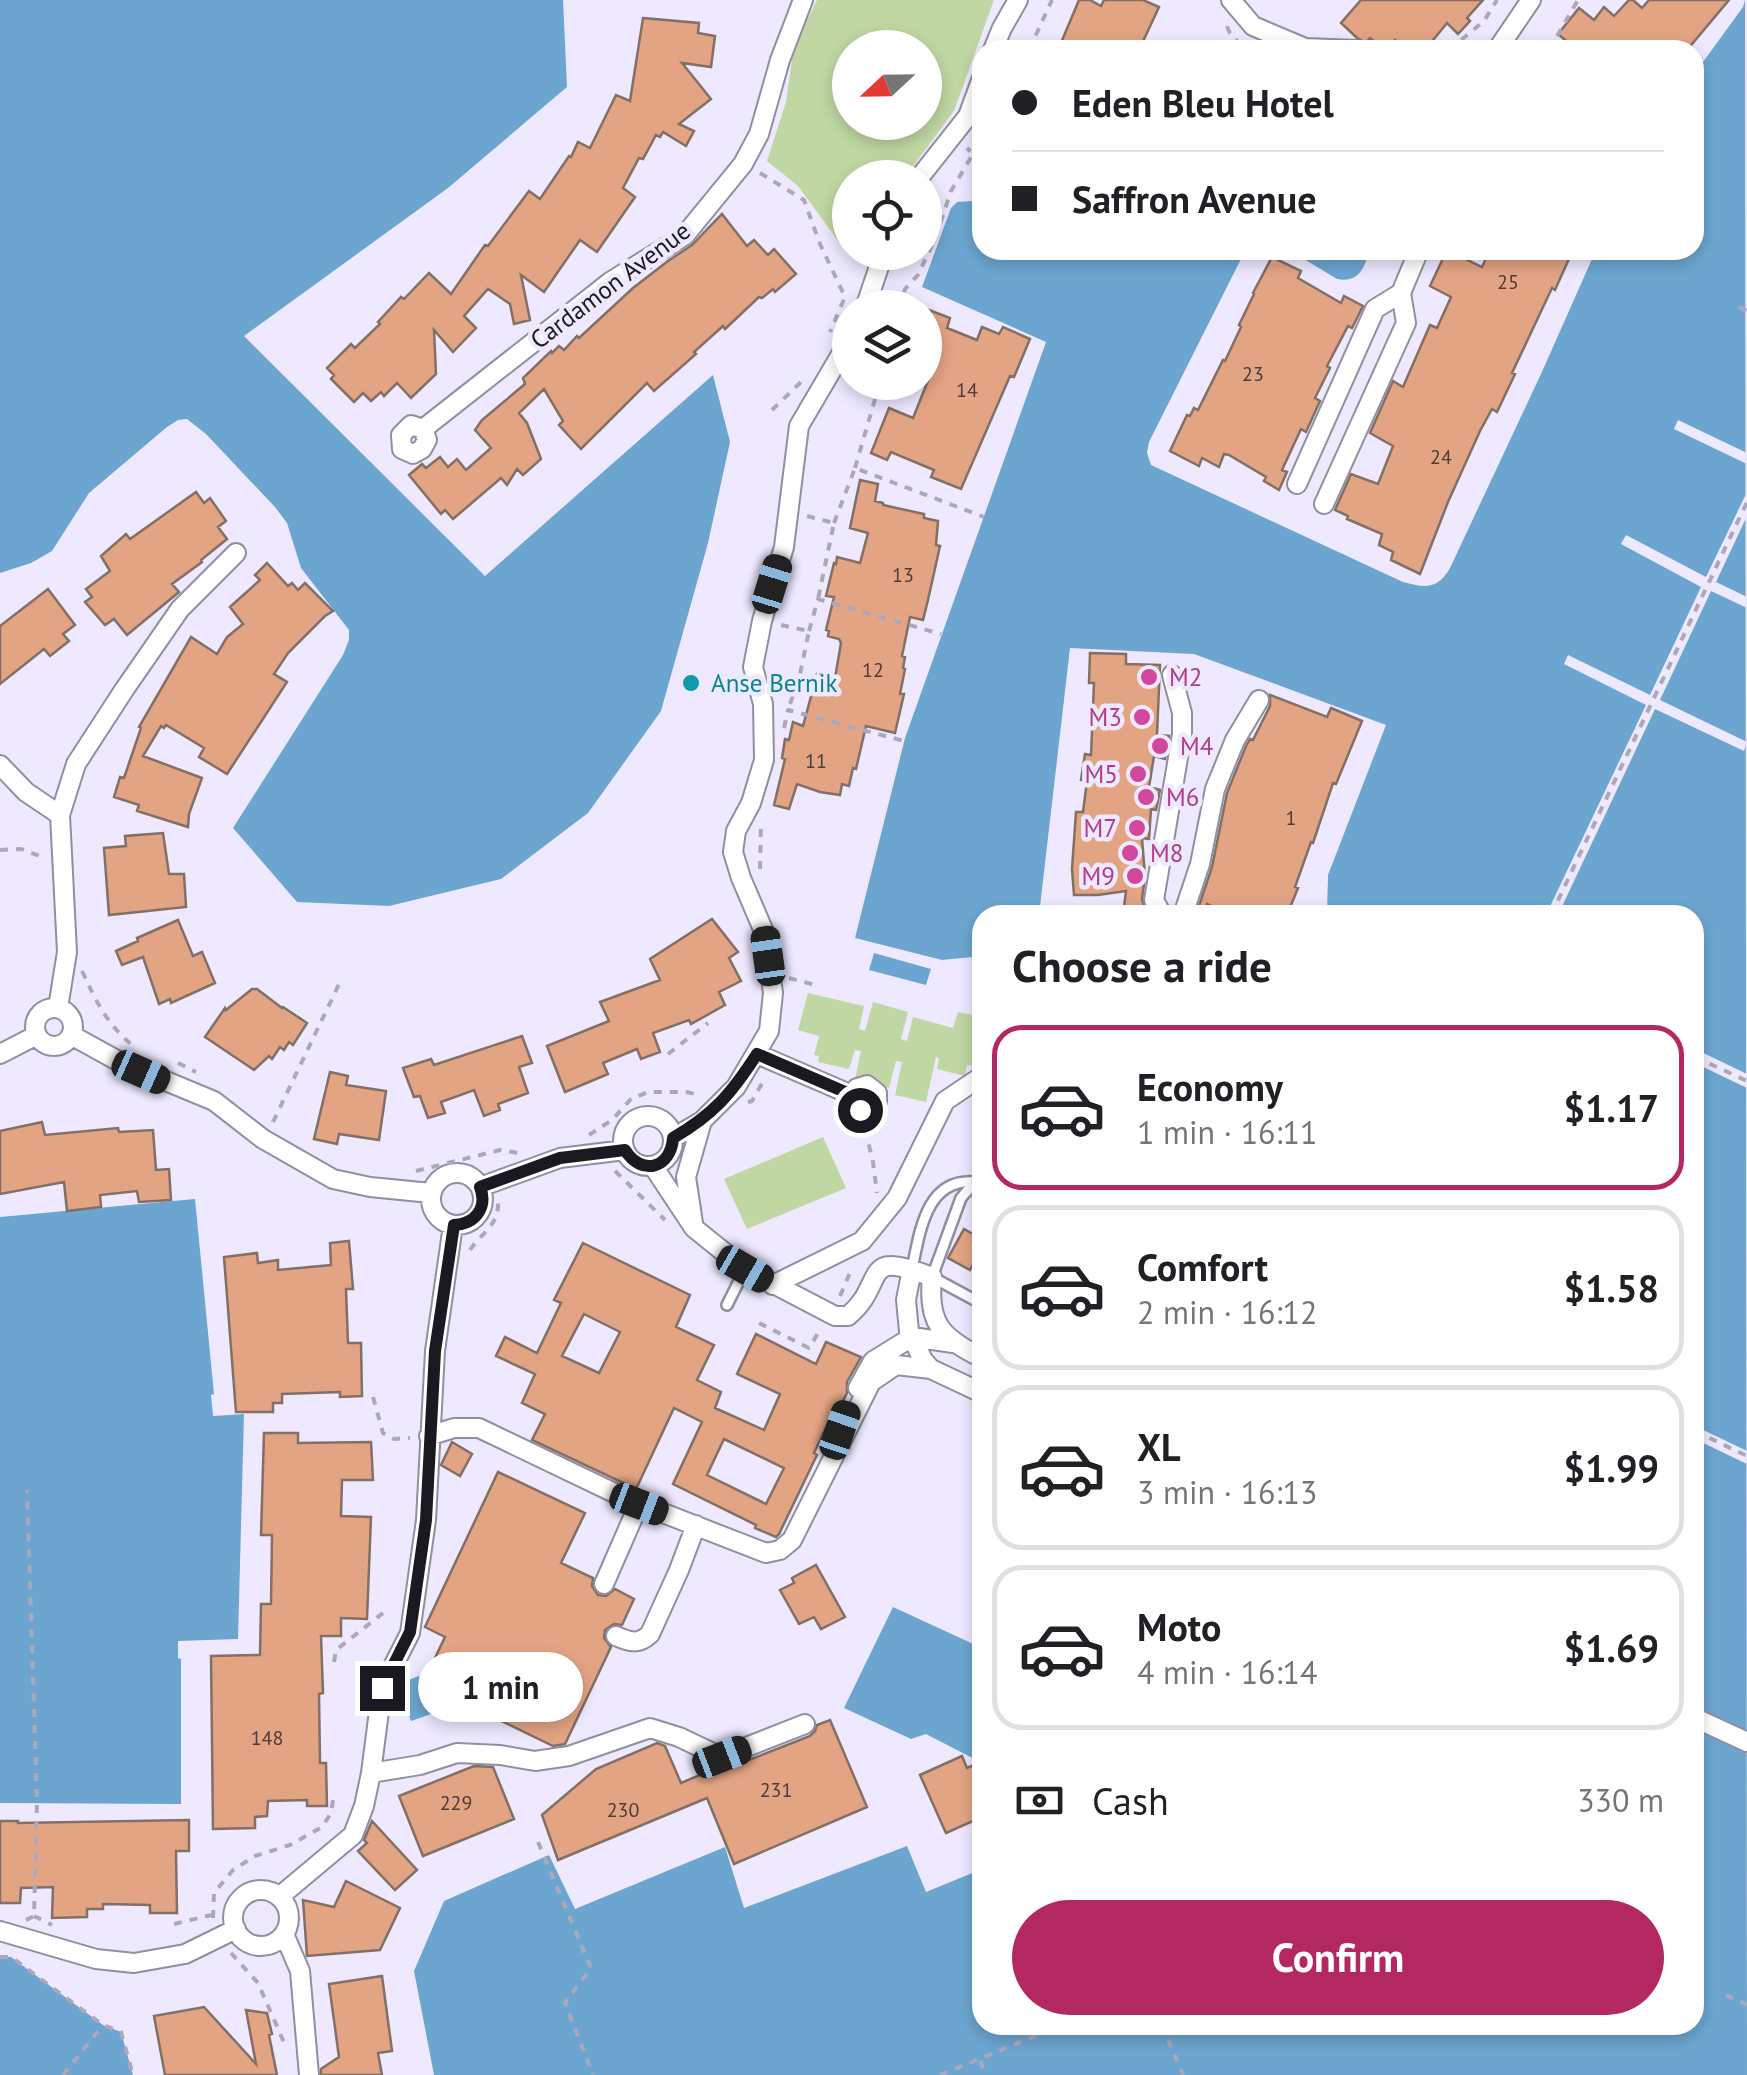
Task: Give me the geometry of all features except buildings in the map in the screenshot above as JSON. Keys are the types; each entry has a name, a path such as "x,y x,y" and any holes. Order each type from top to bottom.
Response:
{"street":[{"name":"Cardamon Avenue","path":"423,429 610,282 685,235 743,164 760,134 780,60 803,0"},
{"path":"997,40 1018,0"},
{"path":"1231,0 1253,26 1286,40"},
{"path":"1504,40 1532,0"},
{"path":"933,160 972,105"},
{"path":"1324,504 1406,322 1401,294 1415,260"},
{"path":"1297,484 1375,310 1401,294"},
{"path":"673,1138 702,1121 766,1059 773,993 765,934 733,852 736,831 764,760 764,704 753,667 784,547 798,426 832,369"},
{"path":"58,1008 67,952 60,815 76,764 180,609 236,554"},
{"path":"1157,905 1154,900 1182,734 1182,713 1172,675"},
{"path":"1186,905 1200,864 1215,789 1235,740 1259,700"},
{"path":"0,766 26,792 60,815"},
{"path":"46,1009 64,1010 71,1018 71,1035 63,1044 45,1044 37,1035 38,1017 46,1009"},
{"path":"0,1054 37,1035"},
{"path":"71,1035 120,1062 214,1101 262,1139 333,1179 431,1194"},
{"path":"766,1059 852,1095"},
{"path":"773,1285 862,1241 897,1198 944,1101 972,1083"},
{"path":"642,1117 666,1123 673,1138 666,1159 653,1166 636,1163 625,1150 628,1126 642,1117"},
{"path":"694,1228 686,1178 702,1121"},
{"path":"488,1184 480,1211 468,1222 454,1225 438,1216 431,1202 440,1178 448,1173 467,1174 488,1184 560,1158 625,1150"},
{"path":"653,1166 694,1228 745,1269 835,1316 848,1316 858,1308 880,1269 894,1264 932,1277 933,1313 953,1343"},
{"path":"279,1897 353,1835 372,1773 382,1688 410,1632 426,1520 435,1351 454,1225"},
{"path":"912,1268 906,1300 912,1337 931,1370"},
{"path":"822,1482 848,1404 873,1361 912,1337 953,1343 972,1350"},
{"path":"430,1436 454,1428 480,1428 639,1504 766,1554 780,1550 792,1540 871,1382 896,1365 931,1370 972,1388"},
{"path":"604,1584 639,1504"},
{"path":"616,1636 634,1642 650,1634 696,1526"},
{"path":"1704,1722 1747,1742"},
{"path":"372,1773 420,1765 457,1753 535,1761 568,1756 650,1728 722,1757 805,1724"},
{"path":"3,1930 96,1959 134,1963 185,1954 228,1933 234,1910 245,1895 262,1890 279,1897 288,1911 284,1934 270,1944 254,1945 228,1933"},
{"path":"284,1934 300,1971 308,2075"}],"lane":[{"path":"912,1268 919,1234 934,1199 946,1186 972,1182"},
{"path":"972,1186 956,1208 932,1277 972,1299"},
{"path":"727,1305 745,1269"}],"path":[{"path":"1034,40 1052,0"},
{"path":"1462,40 1484,22 1497,0"},
{"path":"1556,40 1578,0"},
{"path":"906,290 918,275 951,191 972,154 954,134"},
{"path":"743,164 804,200 845,297 829,336"},
{"path":"1739,307 1747,311"},
{"path":"772,410 805,378"},
{"path":"784,728 834,522 855,468 873,400"},
{"path":"855,468 984,517"},
{"path":"1556,905 1747,502"},
{"path":"787,512 834,522"},
{"path":"818,598 941,634"},
{"path":"762,621 809,631"},
{"path":"788,710 904,741"},
{"path":"746,811 762,814 760,871"},
{"path":"0,850 21,849 50,860"},
{"path":"67,952 79,965 98,1006 115,1030 141,1052"},
{"path":"786,992 785,977 815,985"},
{"path":"262,1114 272,1122 342,978"},
{"path":"668,1054 708,1023"},
{"path":"585,1137 612,1120 632,1099 648,1092 686,1092 738,1103 752,1101 766,1059"},
{"path":"1704,1060 1747,1082"},
{"path":"172,1062 201,1074"},
{"path":"408,1174 500,1150 534,1156"},
{"path":"466,1258 473,1244 490,1230 499,1208 488,1184 500,1150"},
{"path":"372,1397 383,1433 394,1438"},
{"path":"1704,1435 1747,1456"},
{"path":"27,1490 37,1802 34,1916"},
{"path":"1704,1605 1710,1608"},
{"path":"334,1662 336,1650 383,1613"},
{"path":"211,1916 214,1893 233,1870 322,1827 331,1813 334,1794"},
{"path":"538,1842 591,1968 564,2003 593,2075"},
{"path":"34,1916 58,1928"},
{"path":"3,1930 34,1916"},
{"path":"174,1924 211,1916"},
{"path":"211,1916 228,1933 233,1956 258,1983 286,2045 287,2060"},
{"path":"0,1957 11,1957 103,2024 121,2032 133,2075"},
{"path":"1726,1995 1747,2005"},
{"path":"63,2075 103,2024"},
{"path":"940,2075 1038,2035"},
{"path":"1166,2035 1182,2075"},
{"path":"980,2059 986,2075"}],"green space":[{"path":"817,0 994,0 980,40 972,40 972,61 954,111 942,127 942,30 832,30 832,140 932,140 918,160 832,160 832,232 798,186 767,161 786,102 794,46"},
{"path":"808,993 864,1006 859,1029 865,1031 873,1002 908,1012 901,1039 907,1041 913,1017 953,1028 958,1012 972,1015 972,1066 967,1065 965,1076 937,1069 936,1057 926,1102 895,1095 902,1062 896,1061 889,1088 855,1079 861,1051 855,1050 849,1069 818,1062 819,1056 814,1055 819,1036 798,1030"},
{"path":"823,1137 846,1188 747,1229 724,1179"}],"water":[{"path":"0,0 563,0 567,87 448,188 244,336 485,576 713,375 730,442 708,543 661,711 588,813 501,879 389,906 297,902 233,828 343,655 349,630 301,568 287,523 275,507 187,419 167,427 89,493 52,551 0,573"},
{"path":"1745,0 1747,2075 434,2075 414,1971 444,1901 549,1855 575,1909 725,1847 744,1908 907,1846 926,1892 972,1873 972,2035 1704,2035 1704,905 1327,905 1328,875 1386,725 1194,654 1070,648 1040,905 972,905 972,957 942,960 855,938 905,738 1046,342 942,296 942,290 922,287 928,270 942,270 942,233 951,208 957,202 972,201 972,260 1240,260 1149,442 1151,465 1403,582 1430,586 1450,568 1592,260 1704,260 1704,61"},
{"path":"1306,260 1366,260 1356,276 1337,279"},
{"path":"874,953 931,969 926,985 869,970"},
{"path":"195,1199 213,1416 244,1414 238,1639 178,1641 181,1804 0,1803 0,1217"},
{"path":"893,1607 972,1643 972,1758 926,1734 911,1739 844,1708"},
{"path":"419,1676 429,1699 440,1695 445,1709 411,1721 397,1684"},
{"path":"0,1957 11,1957 103,2025 121,2032 133,2075 0,2075"}],"pier":[{"path":"1678,420 1747,453 1747,464 1674,429"},
{"path":"1747,492 1747,516 1716,582 1747,597 1747,608 1711,591 1660,700 1747,742 1744,751 1655,709 1563,905 1551,905 1646,705 1564,664 1568,655 1650,695 1701,587 1621,544 1626,535 1706,577"},
{"path":"1704,1053 1747,1074 1747,1088 1704,1067"},
{"path":"1704,1430 1747,1451 1747,1464 1704,1443"}],"place":[{"name":"M2","path":"1149,677"},
{"name":"Anse Bernik","path":"691,683"},
{"name":"M3","path":"1142,717"},
{"name":"M4","path":"1160,746"},
{"name":"M5","path":"1138,774"},
{"name":"M6","path":"1146,797"},
{"name":"M7","path":"1137,828"},
{"name":"M8","path":"1130,853"},
{"name":"M9","path":"1135,876"}],"route":[{"path":"382,1688 410,1632 426,1520 435,1351 454,1225 468,1222 480,1211 480,1187 560,1158 625,1150 644,1166 660,1163 670,1152 673,1138 702,1121 736,1087 757,1054 852,1095 860,1110"}]}
